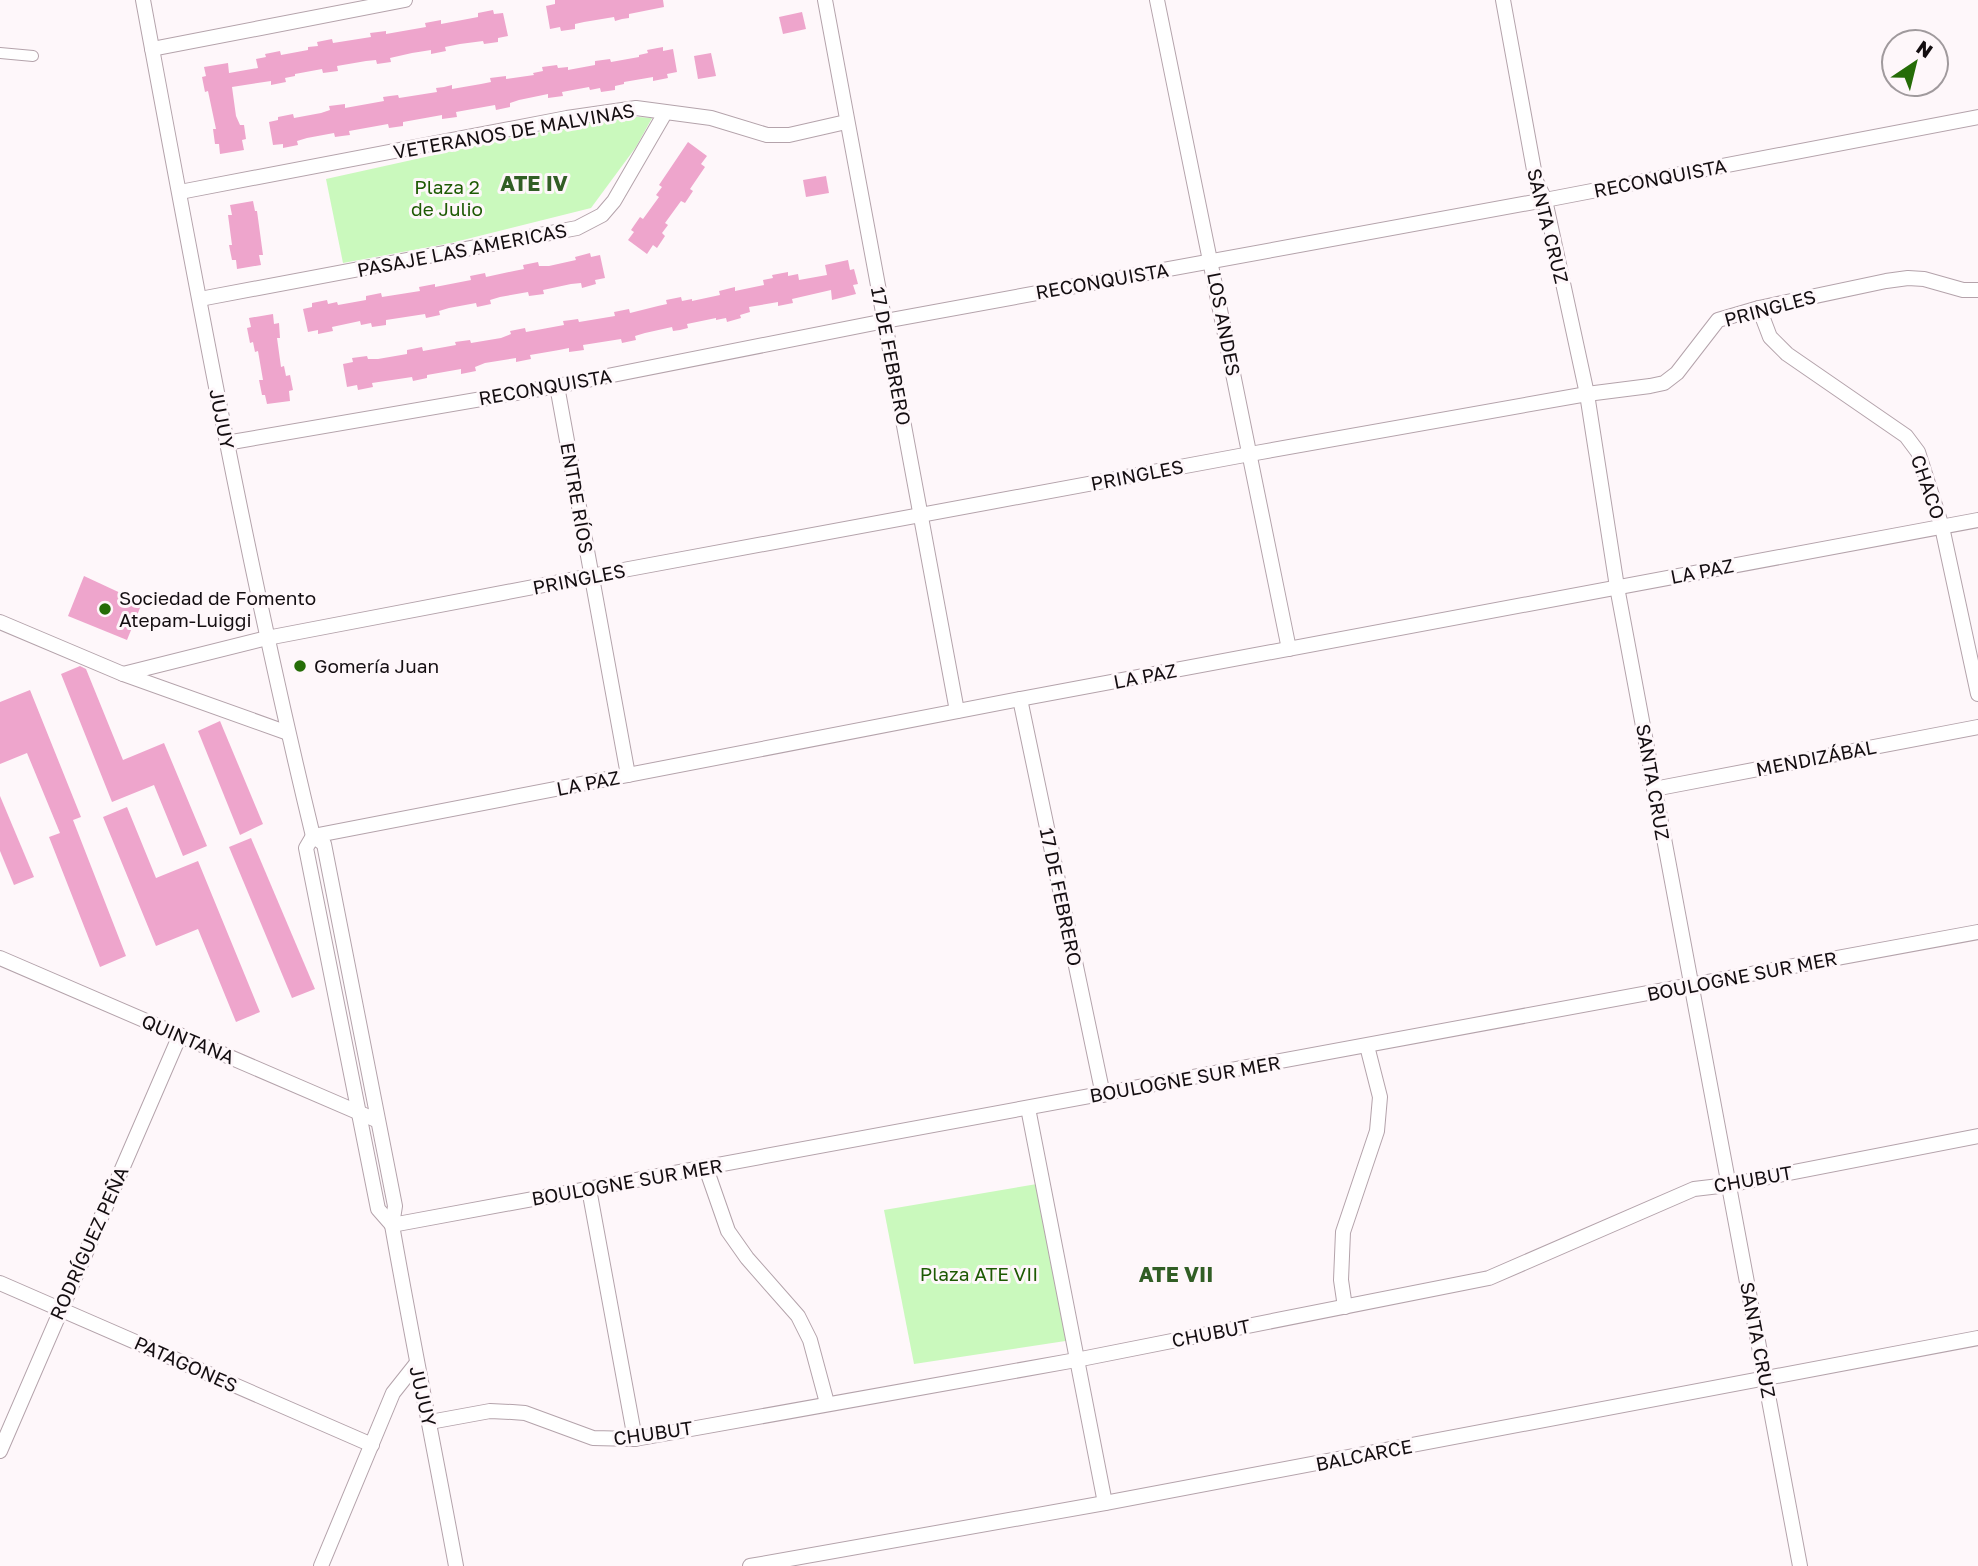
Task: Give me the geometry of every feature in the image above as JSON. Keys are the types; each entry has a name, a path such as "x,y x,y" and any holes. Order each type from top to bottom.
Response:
{"street":[{"name":"JUJUY","path":"143,0 226,443 288,733 313,836"},
{"path":"152,49 405,0"},
{"name":"17 DE FEBRERO","path":"825,0 957,712"},
{"name":"LOS ANDES","path":"1157,0 1289,649"},
{"name":"SANTA CRUZ","path":"1503,0 1536,181 1545,200 1587,394 1617,587 1800,1566"},
{"path":"0,53 33,56"},
{"name":"VETERANOS DE MALVINAS","path":"180,192 567,118 636,108 711,118 767,135 789,135 846,122"},
{"name":"PASAJE LAS AMERICAS","path":"200,299 577,228 602,215 614,201 665,113"},
{"name":"RECONQUISTA","path":"226,443 557,386 885,321 1545,200 1978,117"},
{"name":"PRINGLES","path":"123,674 267,638 591,576 1250,454 1587,394 1664,383 1677,373 1718,320 1759,308 1908,278 1924,279 1963,290 1978,290"},
{"name":"CHACO","path":"1759,308 1770,337 1787,354 1906,436 1918,452 1942,527 1978,694"},
{"name":"ENTRE RÍOS","path":"557,386 628,775"},
{"name":"LA PAZ","path":"313,836 1020,699 1978,520"},
{"path":"0,622 123,674 288,733"},
{"name":"17 DE FEBRERO","path":"1020,699 1103,1095"},
{"name":"MENDIZÁBAL","path":"1654,789 1978,727"},
{"path":"313,836 324,844 395,1206 392,1226 378,1209 358,1113 306,848 313,836"},
{"name":"BOULOGNE SUR MER","path":"392,1226 1978,932"},
{"name":"QUINTANA","path":"0,958 376,1120"},
{"name":"RODRÍGUEZ PEÑA","path":"0,1451 180,1035"},
{"path":"1345,1307 1341,1280 1343,1232 1377,1131 1380,1097 1367,1046"},
{"path":"1028,1108 1105,1503"},
{"name":"CHUBUT","path":"430,1422 490,1411 525,1413 593,1438 635,1439 1076,1360 1489,1278 1694,1189 1728,1185 1978,1136"},
{"path":"706,1168 728,1231 747,1258 798,1316 810,1340 827,1403"},
{"path":"589,1189 635,1439"},
{"name":"JUJUY","path":"392,1226 456,1566"},
{"name":"PATAGONES","path":"0,1283 372,1445"},
{"name":"BALCARCE","path":"750,1566 1105,1503 1978,1338"},
{"path":"321,1566 393,1393 416,1364"}],"green space":[{"name":"Plaza 2 de Julio","path":"625,116 652,118 636,147 591,208 451,243 343,263 326,179"},
{"name":"Plaza ATE VII","path":"1043,1183 1072,1340 914,1364 884,1210"}],"building":[{"path":"555,0 663,0 664,7 629,14 629,18 615,21 614,17 575,24 575,29 561,31 560,27 550,29 546,6 555,4"},
{"path":"493,10 494,14 503,13 508,36 498,38 498,42 460,44 431,54 431,50 390,58 391,62 377,64 376,60 337,66 338,71 323,73 322,69 295,74 285,78 286,82 271,85 271,81 232,87 236,116 240,125 244,125 246,139 242,140 244,150 220,154 219,144 215,144 213,129 216,129 208,91 205,92 202,77 206,76 204,67 228,63 229,73 258,68 256,59 266,57 265,54 280,51 281,55 308,50 308,47 318,46 317,42 332,39 333,43 371,37 370,33 386,31 386,34 426,27 425,23 441,20 441,24 478,17 478,13"},
{"path":"802,12 806,29 783,34 779,17"},
{"path":"663,47 663,51 673,49 677,72 667,74 668,78 653,81 653,77 624,82 615,86 615,90 601,92 600,88 590,90 589,87 562,92 563,96 548,98 548,94 519,100 510,103 510,107 496,110 495,105 456,112 457,117 442,119 442,115 403,122 403,126 389,128 388,124 349,131 350,135 335,137 334,133 307,138 297,141 298,145 283,148 283,144 273,145 269,122 278,120 278,117 293,114 294,118 330,110 329,106 345,104 345,108 384,101 383,97 398,95 399,98 437,92 436,88 452,85 452,89 481,84 491,82 490,78 534,75 533,73 543,71 542,67 557,65 558,68 568,67 568,70 595,65 595,61 610,59 611,62 639,57 648,53 647,50"},
{"path":"711,53 716,76 698,79 694,56"},
{"path":"688,142 707,156 701,164 705,167 690,189 693,191 685,203 681,201 665,223 668,225 662,233 665,236 657,248 653,245 647,254 628,240 634,232 631,230 659,197 656,195 662,187 659,185"},
{"path":"826,176 829,193 806,197 803,180"},
{"path":"253,201 257,211 263,255 259,255 261,265 237,269 229,245 232,245 228,215 232,215 230,205"},
{"path":"590,253 591,257 600,255 605,278 595,280 596,284 582,288 581,283 571,284 543,290 544,294 529,296 528,292 500,297 490,300 491,304 477,307 476,303 449,308 439,311 440,315 426,318 425,314 386,320 386,325 372,327 371,323 361,325 360,321 332,327 333,331 318,334 318,330 308,332 303,309 312,307 312,303 327,300 328,304 337,302 338,305 366,300 366,296 381,293 382,297 420,291 419,287 435,284 435,287 471,280 470,276 485,273 486,277 524,269 523,265 538,262 539,266 549,266 576,260 575,257"},
{"path":"848,260 858,284 853,285 856,294 832,300 831,290 792,299 793,303 778,306 778,302 749,307 750,312 727,322 726,318 716,318 687,324 688,328 680,330 673,331 672,327 645,333 635,336 636,340 622,343 621,339 583,345 584,350 569,352 569,348 530,355 531,359 516,362 516,358 485,363 475,367 476,371 461,374 461,369 427,375 427,378 413,381 412,377 372,383 373,387 358,390 357,385 347,387 343,364 353,362 352,358 367,356 368,359 378,359 407,354 407,350 422,347 423,351 456,345 455,342 470,340 471,343 501,338 511,334 510,331 525,328 526,332 564,325 563,321 578,319 579,322 615,316 614,312 629,309 630,313 667,304 666,300 681,297 682,301 692,301 720,295 719,291 735,287 735,291 764,285 763,280 773,278 772,275 788,272 788,276 798,274 799,280 827,275 825,265"},
{"path":"273,314 274,324 279,323 280,338 277,338 281,367 284,366 286,376 290,375 293,390 289,391 290,401 267,404 259,380 263,380 258,351 255,352 253,342 250,343 247,328 251,327 249,318"},
{"name":"Sociedad de Fomento Atepam-Luiggi","path":"84,576 142,603 127,640 68,616"},
{"path":"80,666 86,669 123,760 164,743 207,846 183,856 154,785 112,802 61,674"},
{"path":"30,690 81,817 73,820 126,956 100,967 49,837 60,833 27,753 0,764 0,702"},
{"path":"220,721 263,824 240,835 198,731"},
{"path":"0,796 34,877 14,885 0,851"},
{"path":"127,807 156,878 198,861 260,1012 236,1022 198,929 156,946 103,817"},
{"path":"251,838 315,989 292,998 229,847"}],"place":[{"name":"Sociedad de Fomento Atepam-Luiggi","path":"105,609"},
{"name":"Gomería Juan","path":"300,666"}],"district":[{"name":"ATE IV","path":"534,184"},
{"name":"ATE VII","path":"1176,1275"}]}
